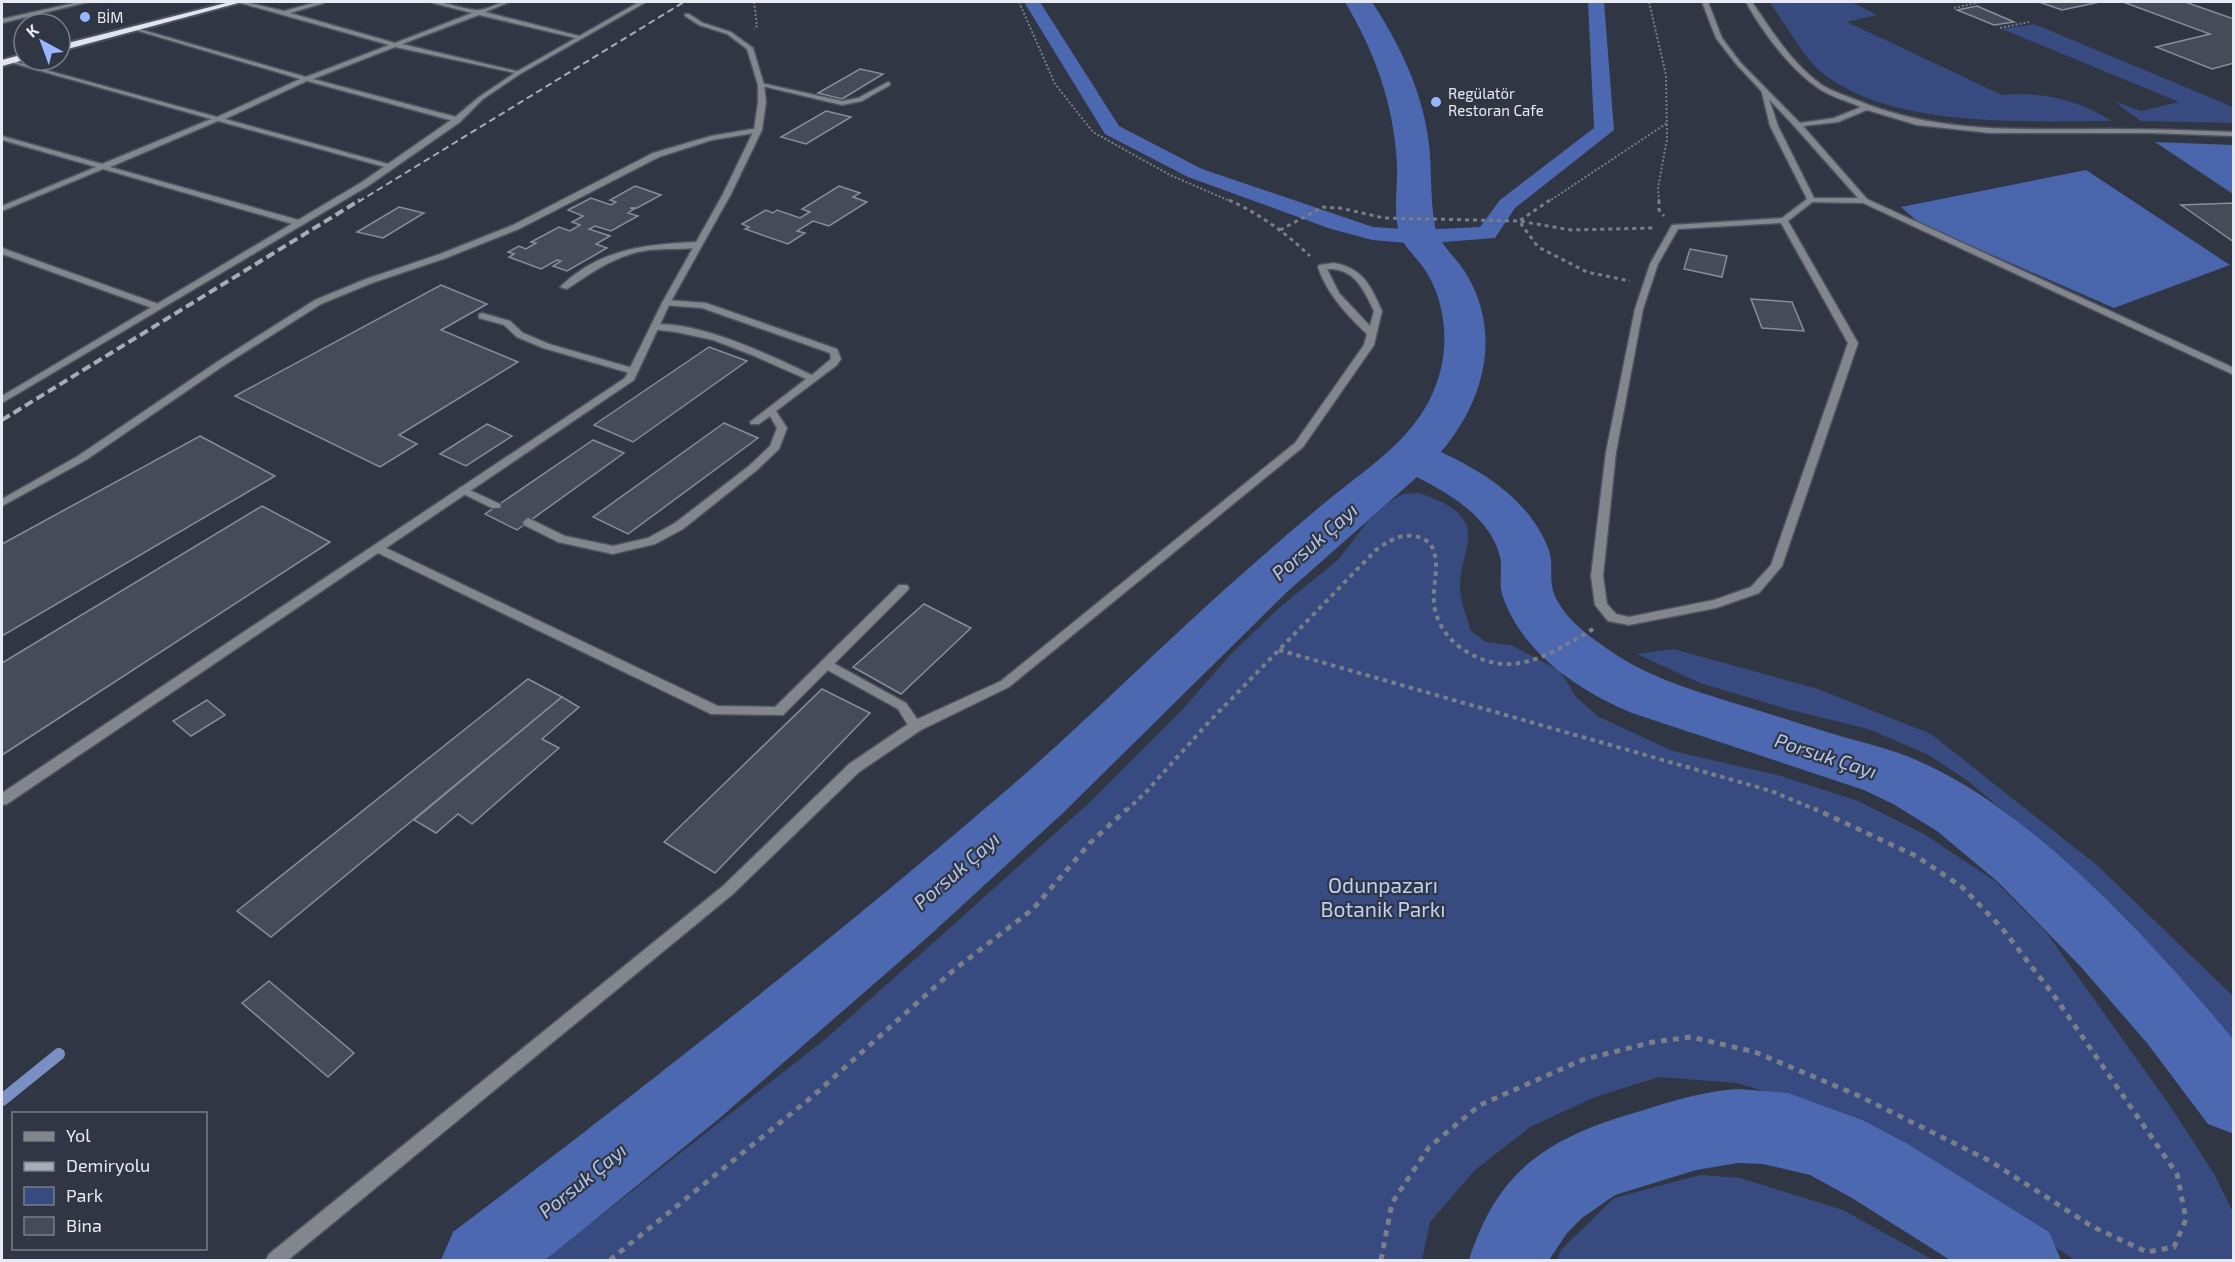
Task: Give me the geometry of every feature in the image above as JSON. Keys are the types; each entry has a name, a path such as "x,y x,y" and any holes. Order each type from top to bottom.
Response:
{"highway":[{"path":"72,37 213,2"},
{"path":"72,45 239,2"}],"street":[{"path":"2,21 85,2"},
{"path":"239,2 396,45 518,73"},
{"path":"287,14 287,11 322,2"},
{"path":"435,2 580,37"},
{"path":"2,209 220,118 306,79 506,2"},
{"path":"2,400 299,223 389,167 457,120 481,98 518,73 643,2"},
{"path":"1705,2 1719,38 1738,63 1798,125 1864,201"},
{"path":"1749,2 1793,64 1820,87 1865,108 1914,122 1968,130 2007,132 2139,131 2234,134"},
{"path":"2,800 628,380 666,303 736,177 758,130 762,102 750,48 733,36 701,24 687,15"},
{"path":"134,28 306,79 457,120"},
{"path":"6,62 220,118 389,167"},
{"path":"760,85 842,103 860,100 888,84"},
{"path":"1763,90 1774,126 1810,200"},
{"path":"1798,125 1835,120 1865,108"},
{"path":"2,503 82,458 191,383 318,302 360,284 516,227 656,155 711,138 758,130"},
{"path":"2,138 299,223"},
{"path":"1784,220 1853,343 1776,566 1755,590 1716,604 1629,621 1612,618 1601,605 1598,576 1611,452 1626,364 1647,284 1654,264 1675,227 1784,220 1810,200 1864,201 2234,372"},
{"path":"564,287 606,260 628,251 656,246 698,245"},
{"path":"2,251 158,308"},
{"path":"274,1260 728,890 854,768 916,726 1005,684 1299,445 1369,345 1378,311 1366,286 1354,271 1334,265 1322,267 1325,279 1359,321 1372,333"},
{"path":"666,303 703,305 831,348 836,359 814,379 755,422"},
{"path":"482,316 507,323 520,335 546,346 633,371"},
{"path":"654,327 684,330 724,339 814,379"},
{"path":"528,522 562,539 614,550 651,541 680,526 753,468 775,447 782,428 771,410"},
{"path":"463,490 496,506"},
{"path":"377,548 716,711 778,712 903,588"},
{"path":"826,664 902,706 916,726"}],"path":[{"path":"733,36 753,30 757,26 754,2"},
{"path":"1019,2 1055,84 1093,132 1170,175 1251,210 1280,230 1322,267"},
{"path":"1649,2 1666,75 1667,139 1658,188 1659,210 1675,227"},
{"path":"1954,8 1981,2"},
{"path":"2000,28 2029,22"},
{"path":"1519,221 1667,123"},
{"path":"1280,230 1323,207 1340,208 1384,218 1519,221 1571,230 1675,227"},
{"path":"1519,221 1538,247 1587,272 1647,284"},
{"path":"610,1260 813,1096 955,969 1033,909 1089,843 1146,792 1207,724 1376,550 1396,536 1412,534 1429,541 1437,570 1434,608 1442,627 1458,646 1474,657 1505,667 1531,660 1589,631"},
{"path":"1279,650 1771,791 1849,823 1916,856 1962,887 2002,928 2048,989 2177,1174 2186,1219 2174,1246 2147,1252 2093,1227 1990,1161 1857,1095 1755,1052 1691,1037 1653,1042 1582,1060 1480,1105 1429,1147 1392,1203 1381,1260"}],"green space":[{"path":"1769,2 1852,2 1877,15 1847,22 2002,95 2030,94 2073,102 2111,121 2000,121 1921,113 1884,104 1850,90 1821,72"},
{"path":"2034,24 2233,107 2233,123 2141,121 2117,102 2141,111 2179,102 2002,29"},
{"name":"Odunpazarı Botanik Parkı","path":"1419,493 1453,509 1465,522 1468,540 1460,580 1461,597 1471,631 1486,642 1511,645 1560,671 1576,697 1599,717 1673,751 1781,776 1858,801 1924,834 1995,881 2046,932 2168,1103 2213,1172 2233,1212 2233,1260 2075,1260 2005,1215 1919,1153 1816,1107 1737,1083 1659,1077 1595,1097 1530,1127 1475,1170 1430,1222 1422,1260 544,1260 828,1037 1089,803 1182,710 1231,654 1281,606 1338,560 1368,521 1389,502 1403,494"},
{"path":"1674,649 1818,689 1931,734 2098,866 2233,996 2233,1078 2133,938 2061,860 1968,781 1927,754 1868,729 1791,710 1700,683 1637,654"},
{"path":"1700,1175 1740,1178 1843,1210 1933,1260 1557,1260 1561,1250 1614,1198"}],"shaded area":[{"path":"2155,142 2233,145 2233,194"},
{"path":"2086,170 2230,265 2114,308 1919,223 1901,207"}],"building":[{"path":"2039,2 2100,2 2062,10"},
{"path":"2123,2 2185,2 2234,19 2234,63 2212,69 2156,47 2210,34"},
{"path":"1977,6 2014,22 1994,25 1957,10"},
{"path":"860,69 883,74 842,99 818,93"},
{"path":"826,111 851,117 806,144 781,137"},
{"path":"635,186 661,195 637,208 630,208 634,209 628,213 638,216 611,231 595,226 589,229 610,236 596,244 607,248 567,271 553,266 561,261 557,260 541,269 509,257 514,254 508,252 519,246 526,249 536,243 531,242 559,227 570,231 580,225 572,222 583,216 568,210 591,198 611,205 616,202 610,200"},
{"path":"839,186 860,193 853,197 867,202 829,226 813,221 797,231 805,233 788,244 745,229 749,227 742,224 766,210 773,213 777,210 800,218 810,212 802,209"},
{"path":"2234,203 2234,242 2181,205"},
{"path":"399,207 424,213 383,238 357,232"},
{"path":"1690,249 1727,256 1722,277 1684,269"},
{"path":"441,285 487,304 441,330 518,362 399,435 417,444 380,467 235,396"},
{"path":"1751,299 1792,302 1804,331 1762,328"},
{"path":"709,347 747,361 633,442 594,425"},
{"path":"724,423 758,438 628,534 593,517"},
{"path":"487,424 512,436 466,466 440,454"},
{"path":"200,436 275,476 2,636 2,544"},
{"path":"593,440 624,453 517,530 485,514"},
{"path":"262,506 330,542 2,755 2,663"},
{"path":"924,604 971,628 901,694 853,667"},
{"path":"528,679 562,697 271,937 237,911"},
{"path":"822,689 870,713 715,873 664,842"},
{"path":"562,697 579,707 542,739 559,748 472,824 458,814 436,833 414,820"},
{"path":"207,700 225,715 191,736 173,721"},
{"path":"269,981 354,1053 328,1077 242,1003"}],"waterway":[{"path":"1032,2 1112,130 1195,173 1336,223 1372,233 1418,237 1487,233 1507,204 1604,130 1596,2"},
{"name":"Porsuk Çayı","path":"481,1260 766,1034 974,856 1092,748 1217,627 1346,511 1396,470 1427,439 1440,422 1451,404 1463,368 1464,324 1451,280 1422,242 1418,233 1415,216 1412,141 1404,99 1390,59 1359,2"},
{"name":"Porsuk Çayı","path":"1412,456 1472,489 1486,499 1509,524 1523,549 1527,565 1526,586 1529,598 1551,631 1580,658 1605,675 1636,691 1720,721 1879,770 1937,799 2000,845 2082,921 2171,1020 2234,1098"},
{"path":"2,1100 59,1054"},
{"name":"Porsuk Çayı","path":"1509,1260 1527,1221 1540,1205 1570,1178 1628,1152 1682,1136 1738,1126 1763,1126 1788,1130 1835,1147 1879,1171 2021,1260"}],"railway":[{"path":"358,202 684,2"},
{"path":"2,420 360,200"}],"place":[{"name":"BİM","path":"85,17"},
{"name":"Regülatör Restoran Cafe","path":"1436,102"}]}
